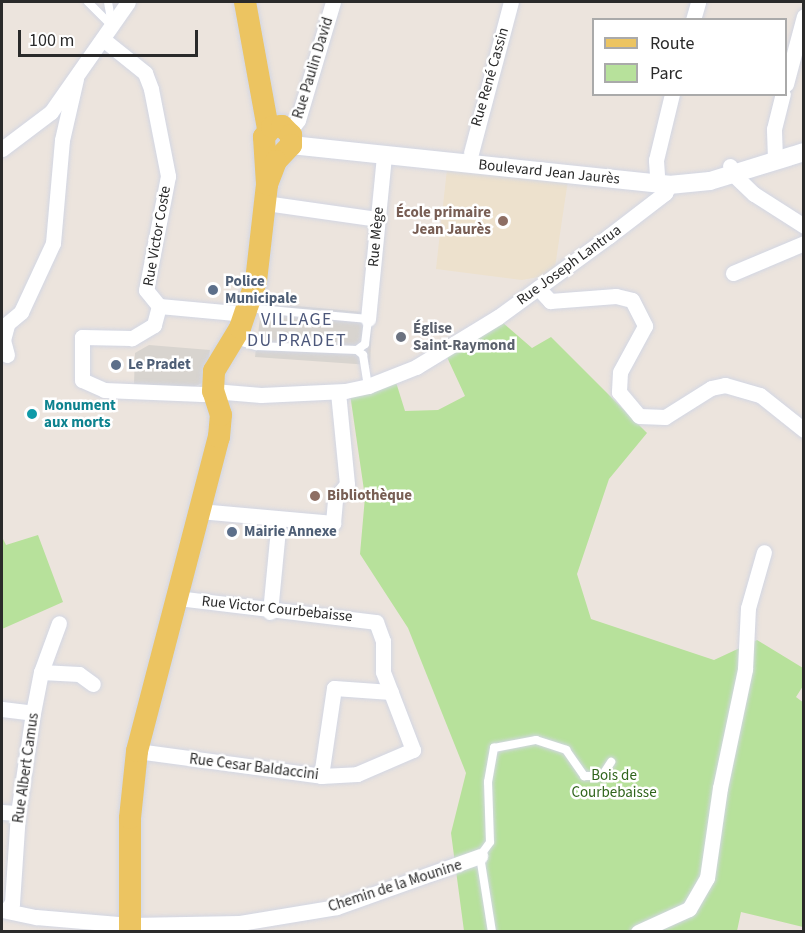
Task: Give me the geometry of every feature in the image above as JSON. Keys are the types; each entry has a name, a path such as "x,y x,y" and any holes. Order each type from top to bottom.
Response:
{"main road":[{"path":"130,928 130,818 137,751 219,437 221,415 213,391 214,371 242,322 256,281 266,193 281,140 245,2"}],"street":[{"path":"2,149 51,112 104,40 117,15 128,2"},
{"name":"Rue Paulin David","path":"281,140 298,120 333,2"},
{"name":"Rue René Cassin","path":"471,153 511,2"},
{"path":"694,18 698,2"},
{"path":"787,80 804,16"},
{"name":"Rue Victor Coste","path":"104,40 145,73 168,176 148,282 149,299 159,306"},
{"path":"7,355 3,340 4,327 21,312 53,243 62,140 76,79"},
{"name":"Rue Joseph Lantrua","path":"159,306 154,325 132,338 82,337 82,380 104,390 202,394 213,391 261,395 341,395 368,386 442,352 538,288 652,203 656,160 672,96"},
{"path":"774,154 783,96"},
{"path":"51,112 62,140"},
{"name":"Boulevard Jean Jaurès","path":"281,140 471,153 655,179"},
{"name":"Boulevard Jean Jaurès","path":"281,140 384,156 655,179 731,170 774,154 804,147"},
{"name":"Boulevard Jean Jaurès","path":"774,154 804,153"},
{"name":"Rue Mège","path":"368,319 384,156"},
{"path":"731,170 754,194 804,226"},
{"path":"266,193 378,219"},
{"path":"733,273 804,243"},
{"path":"538,288 550,301 616,296 632,300 645,326 620,372 619,392 639,416 665,417 711,388 725,385 760,395 804,430"},
{"path":"159,306 242,322"},
{"path":"200,511 333,523 335,499 347,484 341,395"},
{"path":"270,612 279,519"},
{"path":"638,932 689,909 707,878 720,788 745,669 748,608 764,552"},
{"name":"Rue Victor Courbebaisse","path":"177,598 270,612 357,617 376,622 383,641 383,672 391,692"},
{"name":"Rue Albert Camus","path":"4,909 12,903 18,813 33,713 41,672 58,623"},
{"path":"41,672 80,674 93,684"},
{"path":"321,776 334,688 391,692"},
{"name":"Rue Cesar Baldaccini","path":"137,751 321,776 357,774 413,750 391,692"},
{"path":"2,710 33,713"},
{"path":"2,812 18,813"},
{"name":"Chemin de la Mounine","path":"4,909 36,917 130,928 240,923 337,907 480,856"}],"lane":[{"path":"88,2 117,15"},
{"path":"108,2 117,15"},
{"path":"357,350 365,344 368,319 242,322 256,346 357,350 363,355 368,386"},
{"path":"492,932 480,856 490,842 488,782 494,748 536,740 566,750 584,777 602,776 611,762"}],"shaded area":[{"name":"École primaire Jean Jaurès","path":"447,169 568,180 554,274 522,280 436,269"},
{"path":"262,303 363,312 372,320 370,365 255,357"},
{"path":"149,345 210,350 205,382 193,387 134,384 135,353"}],"green space":[{"name":"Bois de Courbebaisse","path":"502,322 532,348 551,337 647,433 609,479 577,574 591,619 714,660 757,640 803,668 803,686 796,697 804,703 803,927 741,912 737,931 464,931 451,833 466,773 408,628 360,554 365,497 350,394 395,379 405,411 438,410 465,396 446,355"},
{"path":"38,535 63,602 2,629 2,537 6,545"}],"place":[{"name":"École primaire Jean Jaurès","path":"503,221"},
{"name":"Police Municipale","path":"213,290"},
{"name":"Église Saint-Raymond","path":"401,337"},
{"name":"Le Pradet","path":"116,365"},
{"name":"Monument aux morts","path":"32,414"},
{"name":"Bibliothèque","path":"315,496"},
{"name":"Mairie Annexe","path":"232,532"}],"district":[{"name":"VILLAGE DU PRADET","path":"297,331"}]}
